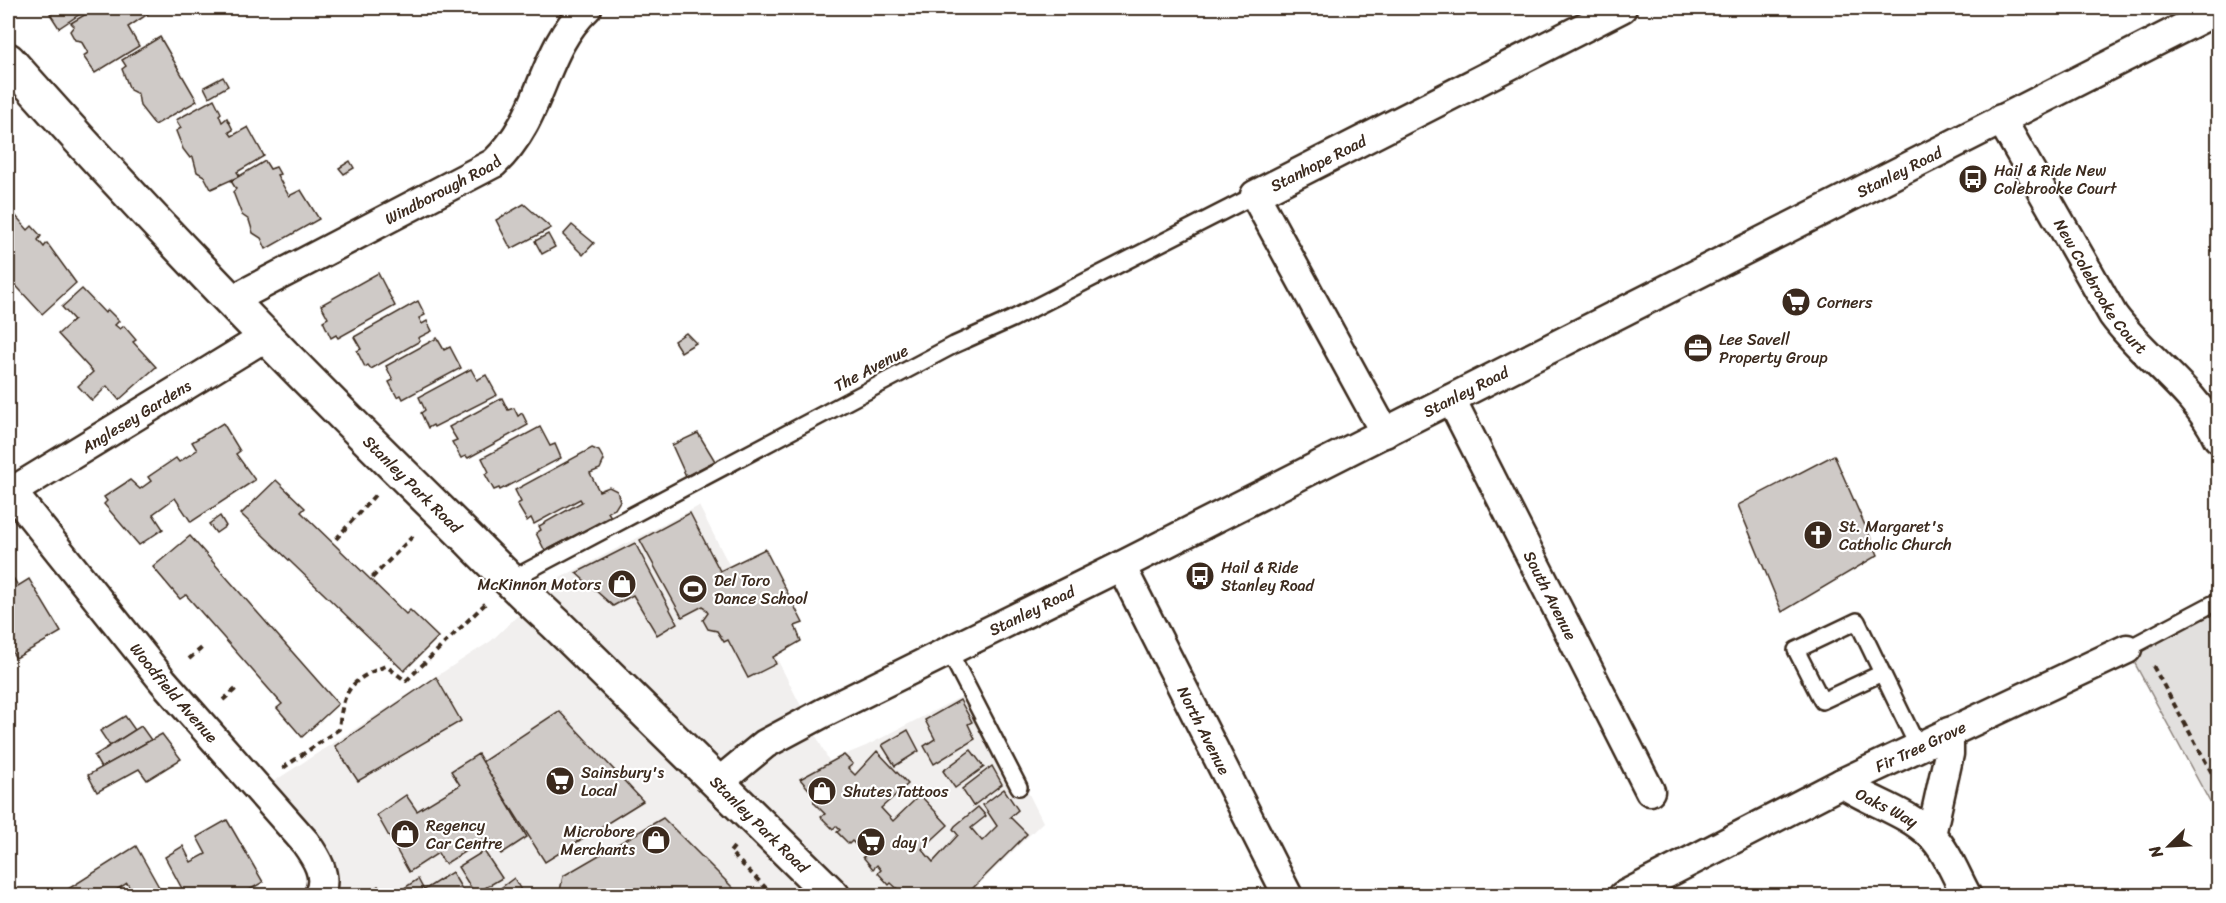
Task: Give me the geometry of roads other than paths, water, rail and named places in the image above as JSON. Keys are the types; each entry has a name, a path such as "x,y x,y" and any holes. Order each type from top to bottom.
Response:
{"street":[{"name":"Windborough Road","path":"230,301 494,163 508,150 530,115 555,51 575,18 587,8"},
{"name":"Stanhope Road","path":"1385,432 1255,195 1622,8"},
{"name":"Stanley Road","path":"719,782 765,744 2218,10"},
{"name":"Stanley Park Road","path":"8,60 265,337 508,581 719,782 833,896"},
{"name":"New Colebrooke Court","path":"2001,119 2113,315 2131,339 2195,401 2218,438"},
{"name":"Anglesey Gardens","path":"10,493 265,337"},
{"name":"South Avenue","path":"1451,399 1650,791"},
{"name":"Woodfield Avenue","path":"10,493 164,681 319,862 322,877 318,896"},
{"name":"North Avenue","path":"1121,566 1288,896"},
{"name":"Fir Tree Grove","path":"1623,896 1842,783 2135,644"},
{"name":"Oaks Way","path":"1931,835 1949,754 1949,732"},
{"name":"Oaks Way","path":"1842,783 1863,797 1892,809 1931,835 1943,851 1967,896"}],"lane":[{"name":"The Avenue","path":"508,581 954,345 1012,319 1255,195"},
{"name":"Fir Tree Grove","path":"2135,644 2218,601"},
{"path":"1882,673 1822,701 1796,650 1857,621 1918,747"},
{"path":"950,651 1019,787"}],"place":[{"name":"Hail & Ride New Colebrooke Court","path":"1973,179"},
{"name":"Corners","path":"1796,302"},
{"name":"Lee Savell Property Group","path":"1698,348"},
{"name":"St. Margaret's Catholic Church","path":"1818,535"},
{"name":"Hail & Ride Stanley Road","path":"1200,576"},
{"name":"McKinnon Motors","path":"622,584"},
{"name":"Del Toro Dance School","path":"693,589"},
{"name":"Sainsbury's Local","path":"560,781"},
{"name":"Shutes Tattoos","path":"822,791"},
{"name":"Regency Car Centre","path":"405,834"},
{"name":"Microbore Merchants","path":"656,840"},
{"name":"day 1","path":"871,842"}]}
